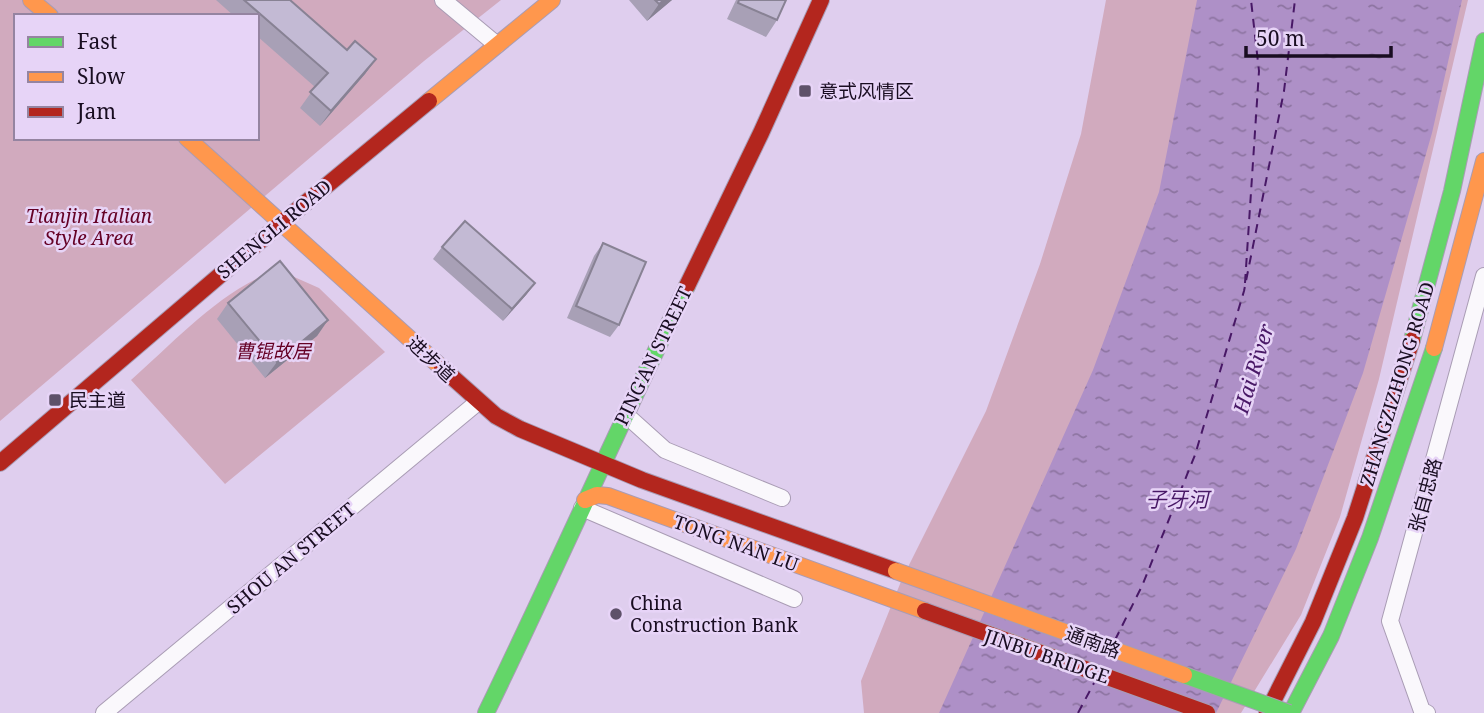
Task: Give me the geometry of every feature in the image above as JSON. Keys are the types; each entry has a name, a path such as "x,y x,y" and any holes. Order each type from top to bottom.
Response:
{"main road":[{"path":"31,0 48,14"},
{"name":"SHENGLI ROAD","path":"0,463 280,224 552,0"},
{"name":"PING'AN STREET","path":"486,713 821,0"},
{"name":"ZHANGZIZHONG ROAD","path":"1267,713 1313,622 1355,518 1388,417 1422,307 1452,191 1484,41"},
{"name":"进步道","path":"189,140 478,402 520,429 602,464"},
{"name":"ZHANGZIZHONG ROAD","path":"1290,713 1331,636 1404,442 1445,313 1484,161"},
{"name":"TONG NAN LU","path":"602,464 896,571"},
{"name":"TONG NAN LU","path":"584,504 597,495 608,496 887,599"},
{"name":"通南路","path":"896,571 1290,713"},
{"name":"JINBU BRIDGE","path":"887,599 1207,713"}],"street":[{"path":"443,0 497,46"},
{"name":"张自忠路","path":"1424,712 1390,621 1484,276"},
{"name":"SHOU AN STREET","path":"104,713 478,402"},
{"path":"625,414 664,450 782,498"},
{"path":"584,504 794,599"}],"green space":[{"name":"Tianjin Italian Style Area","path":"0,0 501,0 424,61 0,421"},
{"name":"子牙河","path":"1106,0 1468,0 1379,379 1340,517 1301,615 1241,713 864,713 861,681 902,579 986,411 1040,264 1081,134"},
{"name":"曹锟故居","path":"271,272 292,276 319,288 385,352 225,484 131,380 214,306 251,281"}],"water":[{"name":"子牙河","path":"1197,0 1462,0 1432,133 1363,373 1296,549 1216,713 939,713 1093,370 1159,192"}],"building":[{"path":"244,0 290,0 347,50 355,41 376,59 331,111 310,92 328,73"},
{"path":"739,0 786,0 777,20 738,3"},
{"path":"465,221 535,283 512,309 442,247"},
{"path":"603,243 646,262 619,325 576,306"},
{"path":"280,261 328,320 277,362 228,303"}],"ferry route":[{"path":"1245,283 1259,71 1251,0"},
{"path":"1115,640 1142,586 1195,455 1244,291 1284,91 1295,0"},
{"path":"1078,713 1094,683"}],"traffic: fast":[{"path":"1412,340 1452,191 1484,41"},
{"path":"486,713 687,286"},
{"path":"1291,713 1331,636 1370,538 1434,348"},
{"path":"1184,675 1289,713"}],"traffic: slow":[{"path":"31,0 48,14"},
{"path":"429,101 552,0"},
{"path":"189,140 442,368"},
{"path":"1434,348 1484,161"},
{"path":"585,500 597,495 608,496 925,611"},
{"path":"896,571 1184,675"}],"traffic: jam":[{"path":"687,286 821,0"},
{"path":"0,463 429,101"},
{"path":"1267,713 1313,622 1355,518 1412,340"},
{"path":"442,368 496,416 520,429 642,480 896,571"},
{"path":"925,611 1207,713"}],"place":[{"name":"意式风情区","path":"805,91"},
{"name":"民主道","path":"55,400"},
{"name":"China Construction Bank","path":"616,614"}],"water label":[{"name":"Hai River","path":"1254,369"}]}
